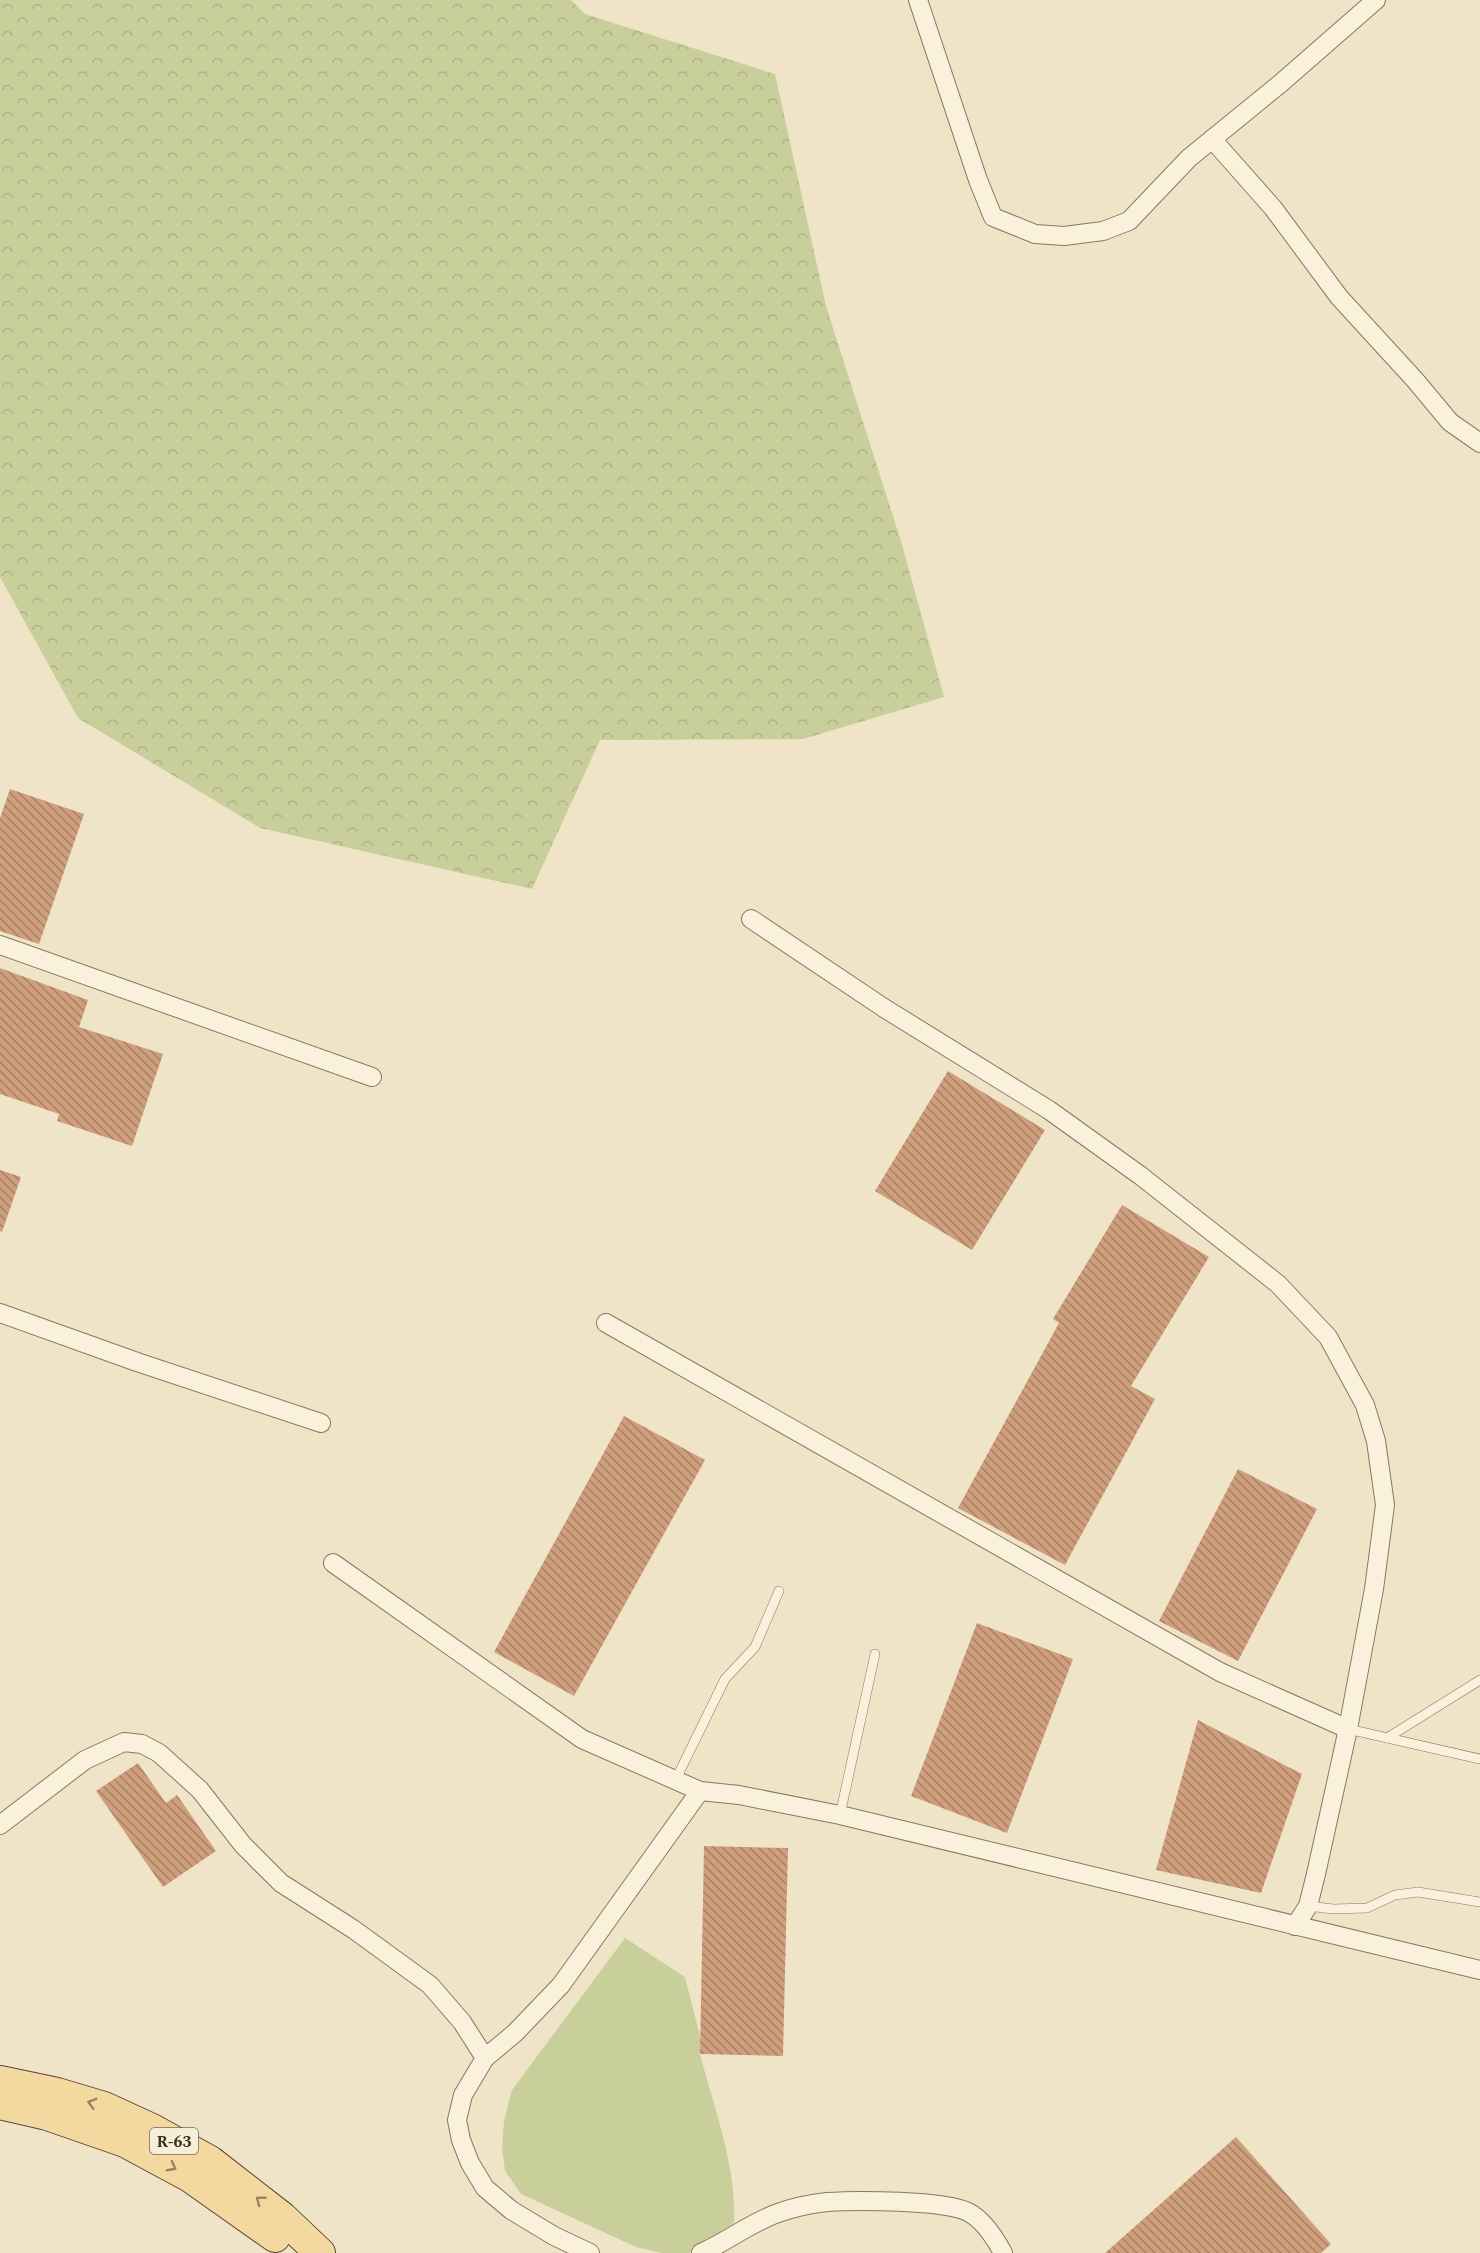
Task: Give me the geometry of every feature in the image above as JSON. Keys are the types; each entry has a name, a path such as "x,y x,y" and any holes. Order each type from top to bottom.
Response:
{"main road":[{"name":"R-63","path":"0,2082 57,2093 104,2107 152,2129 210,2161 282,2217 320,2253"},
{"name":"R-63","path":"0,2104 47,2115 126,2142 190,2177 267,2230 293,2253"}],"street":[{"path":"918,0 978,180 993,217 1035,234 1064,236 1102,231 1129,221 1189,158 1376,0"},
{"path":"1212,139 1273,208 1339,297 1450,422 1480,443"},
{"path":"751,919 884,1008 1048,1110 1141,1176 1278,1284 1328,1337 1365,1405 1376,1441 1385,1506 1374,1589 1348,1729 1308,1906 1295,1926"},
{"path":"0,945 372,1077"},
{"path":"0,1313 137,1362 321,1423"},
{"path":"606,1323 1220,1672 1348,1729"},
{"path":"333,1563 582,1739 700,1791 739,1795 840,1815 1480,1970"},
{"path":"0,1825 85,1760 124,1742 141,1744 159,1753 200,1790 243,1845 281,1883 353,1929 430,1985 462,2022 485,2058"},
{"path":"590,2253 554,2236 511,2210 485,2188 470,2163 461,2140 457,2120 463,2094 485,2058 515,2033 561,1985 700,1791"},
{"path":"701,2253 719,2245 747,2227 802,2206 827,2202 871,2202 936,2204 968,2212 992,2233 1003,2253"}],"lane":[{"path":"675,1781 725,1679 755,1647 779,1591"},
{"path":"840,1815 875,1654"},
{"path":"1387,1738 1480,1680"},
{"path":"1348,1729 1480,1759"},
{"path":"1308,1906 1333,1909 1367,1908 1395,1895 1418,1892 1480,1902"}],"green space":[{"path":"0,0 571,0 585,14 775,74 826,306 901,541 944,697 803,739 600,740 532,889 260,828 78,718 0,577"},
{"path":"625,1938 685,1977 702,2044 700,2054 728,2159 734,2202 734,2223 689,2253 662,2253 636,2247 521,2194 505,2171 502,2147 504,2121 512,2090"}],"building":[{"path":"10,789 84,814 39,944 0,931 0,818"},
{"path":"0,968 88,1000 79,1027 163,1054 132,1146 57,1121 59,1114 0,1094"},
{"path":"948,1071 1045,1130 972,1250 875,1191"},
{"path":"0,1170 21,1177 2,1232 0,1231"},
{"path":"1122,1205 1209,1257 1131,1386 1155,1399 1065,1565 958,1508 1059,1323 1053,1319"},
{"path":"624,1416 705,1460 574,1696 494,1652"},
{"path":"1238,1469 1317,1509 1238,1661 1159,1621"},
{"path":"977,1623 1073,1659 1007,1833 911,1796"},
{"path":"1198,1720 1302,1774 1261,1893 1156,1870"},
{"path":"138,1763 166,1803 177,1795 216,1851 163,1887 96,1791"},
{"path":"704,1846 788,1848 783,2056 700,2054"},
{"path":"1236,2137 1331,2244 1321,2253 1105,2253"}]}
